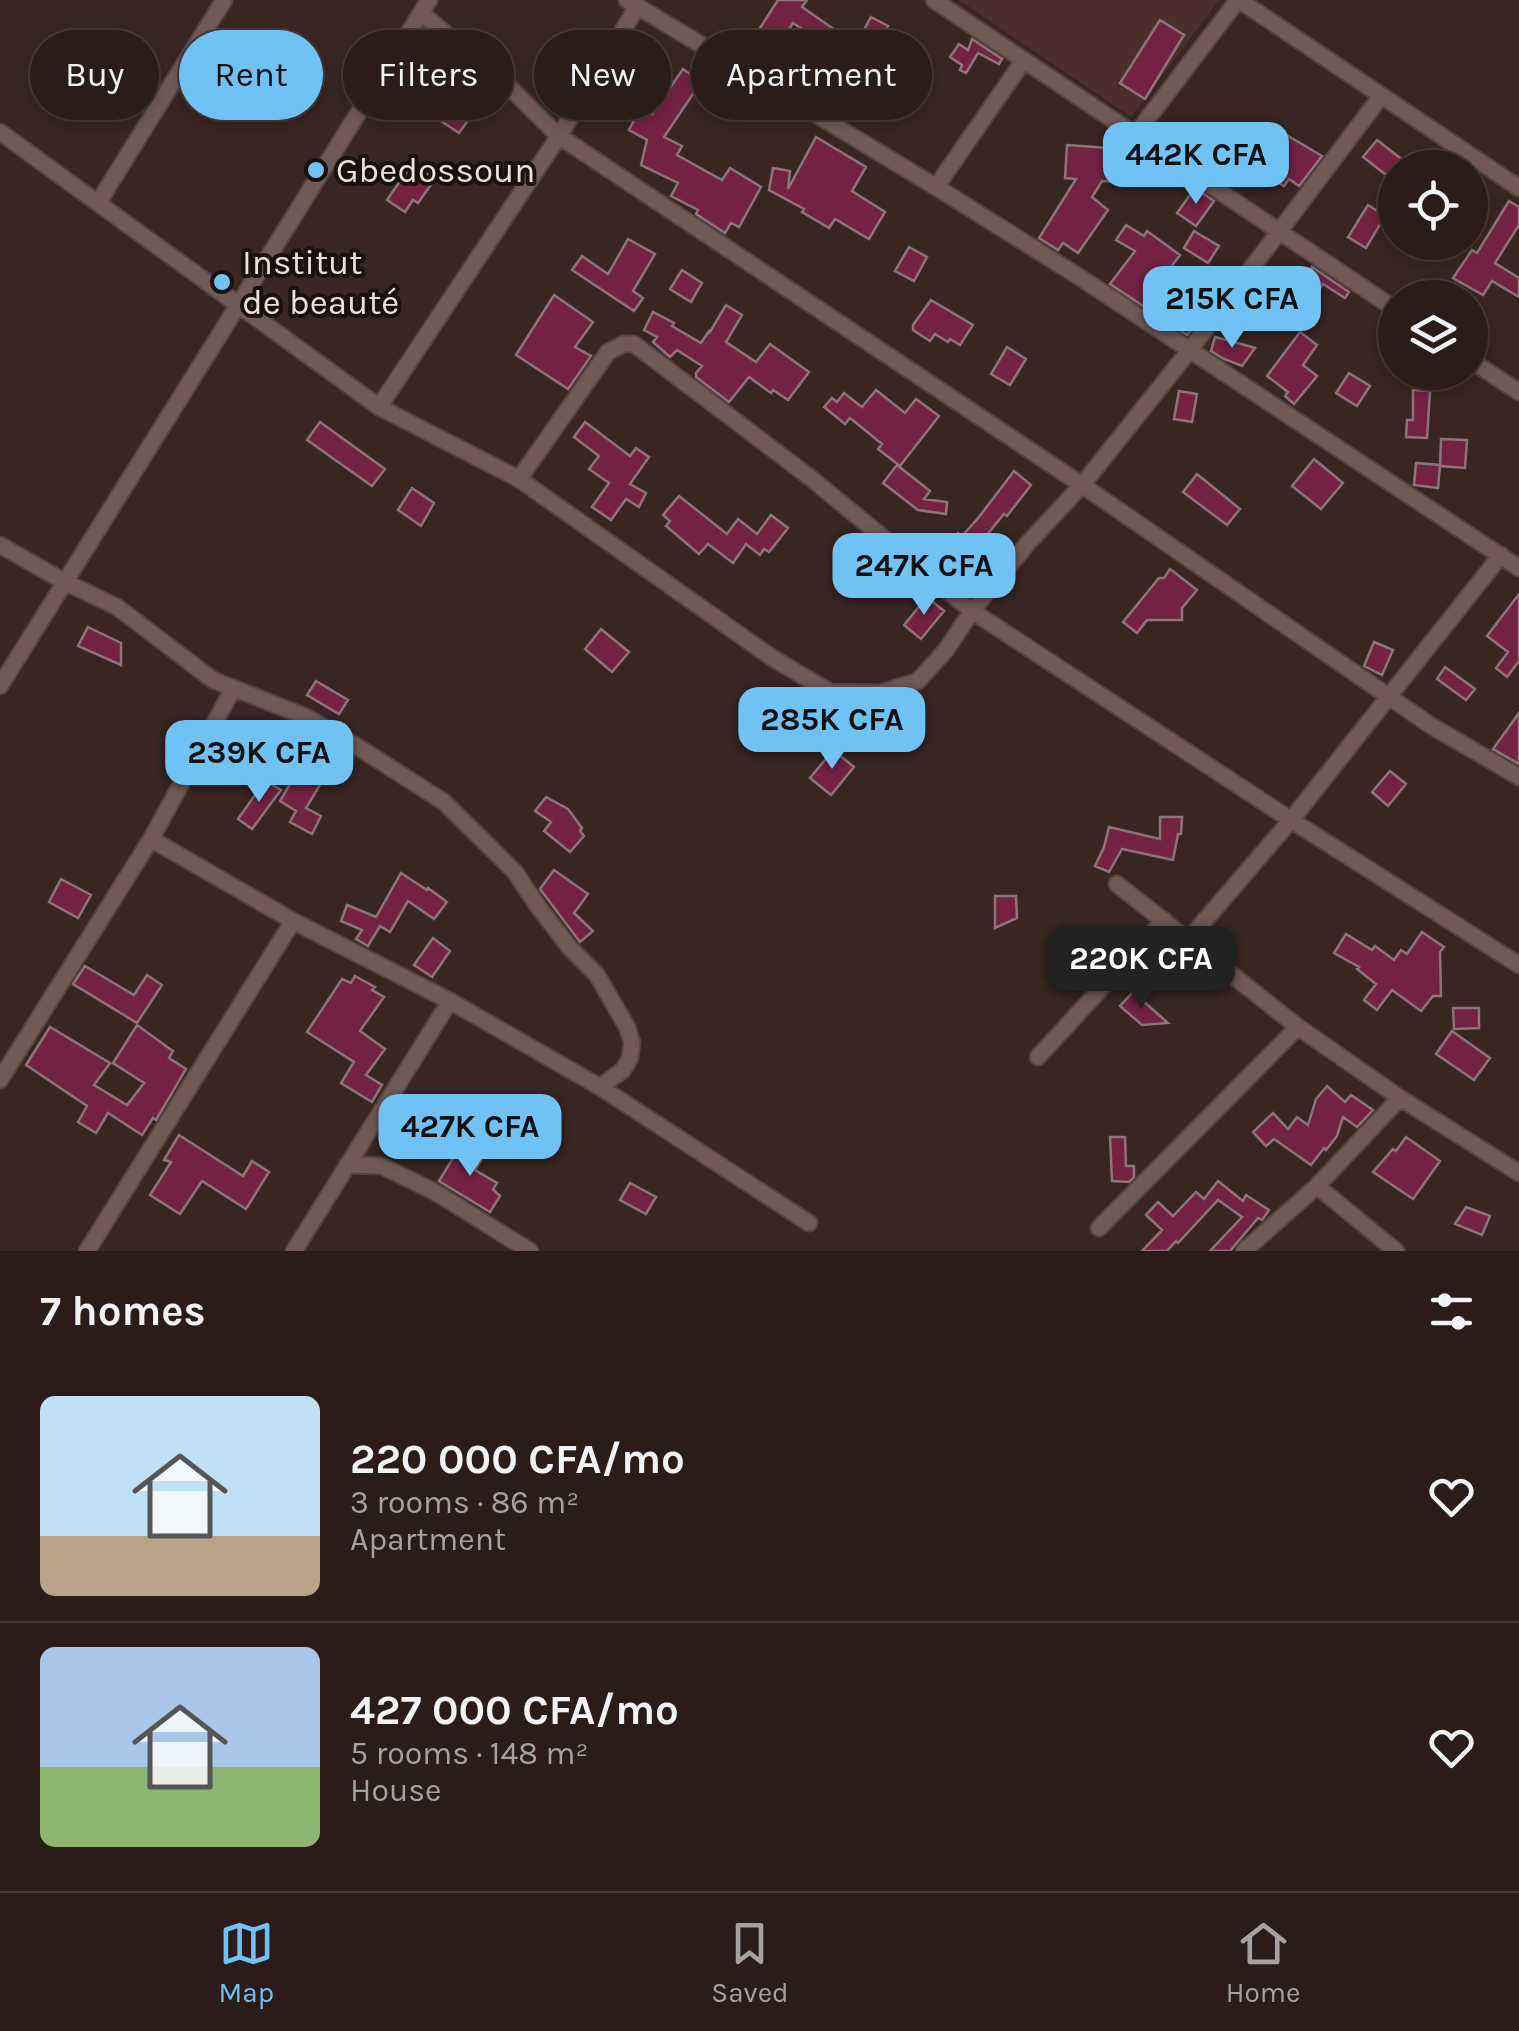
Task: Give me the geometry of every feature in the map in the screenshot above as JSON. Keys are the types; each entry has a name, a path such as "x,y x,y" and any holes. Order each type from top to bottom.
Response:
{"street":[{"path":"98,204 224,0"},
{"path":"934,0 1378,298"},
{"path":"1135,135 1238,0 1519,188"},
{"path":"379,408 559,136 632,4 1081,278 1519,568"},
{"path":"0,686 425,7 559,136 1082,486 1387,697 1519,777"},
{"path":"936,187 1024,60"},
{"path":"832,692 880,693 918,681 1028,542 1082,486 1382,96"},
{"path":"0,132 379,408 519,480 771,657 855,707"},
{"path":"519,480 608,352 617,345 634,344 812,479 972,611 1519,965"},
{"path":"1488,372 1519,392"},
{"path":"0,545 117,607 212,680 304,716 444,802 515,872 549,922 598,976 627,1028 632,1042 630,1058 623,1070 600,1087"},
{"path":"1189,940 1291,820 1502,555"},
{"path":"0,1080 151,839 234,688"},
{"path":"151,839 600,1087 809,1223"},
{"path":"1116,884 1298,1027 1400,1098 1519,1172"},
{"path":"87,1251 293,920"},
{"path":"1038,1057 1164,920"},
{"path":"294,1251 450,1001"},
{"path":"1099,1228 1298,1027"},
{"path":"1244,1251 1316,1186 1400,1098"},
{"path":"347,1166 382,1166 435,1192 530,1251"},
{"path":"1316,1186 1396,1251"}],"shaded area":[{"path":"959,0 1219,0 1131,117"}],"building":[{"path":"778,0 807,0 802,7 835,30 804,30 793,23 788,30 759,30"},
{"path":"871,17 888,26 886,30 864,30"},
{"path":"1160,20 1184,35 1145,99 1120,83"},
{"path":"972,39 1002,59 999,64 978,53 966,73 960,70 962,65 950,57 959,44 968,50"},
{"path":"683,69 691,75 691,97 664,137 682,146 677,155 722,180 730,168 761,187 739,227 731,223 725,233 696,214 698,210 671,196 678,183 641,165 647,140 629,130 634,120 671,120 671,86"},
{"path":"440,120 468,120 459,133"},
{"path":"1238,127 1273,148 1283,133 1322,156 1299,186 1289,179 1284,186 1257,169 1253,175 1238,165 1231,176 1214,165"},
{"path":"816,137 866,167 852,191 885,212 869,239 835,219 829,228 769,190 773,168 790,171 788,189"},
{"path":"1377,140 1390,150 1378,150 1378,169 1363,157"},
{"path":"1067,145 1135,150 1132,183 1102,181 1092,197 1108,210 1078,253 1063,243 1058,250 1039,238 1076,179 1065,178"},
{"path":"412,164 435,179 418,203 413,200 405,212 387,200"},
{"path":"1195,188 1214,201 1196,226 1177,213"},
{"path":"1509,201 1519,207 1519,225 1495,263 1519,278 1519,297 1492,281 1488,287 1488,280 1453,278 1465,260 1488,260 1488,235"},
{"path":"1368,205 1378,211 1378,228 1366,248 1348,237"},
{"path":"1126,225 1144,236 1147,231 1180,255 1168,271 1212,302 1187,335 1110,284 1135,251 1116,240"},
{"path":"1194,231 1219,246 1208,263 1184,248"},
{"path":"628,239 655,254 633,291 643,298 634,311 572,270 582,256 608,274"},
{"path":"909,247 927,257 914,281 895,271"},
{"path":"1312,267 1349,292 1345,298 1323,284 1307,306 1291,295"},
{"path":"682,270 702,283 691,302 670,289"},
{"path":"554,295 593,322 575,347 591,356 568,389 516,355"},
{"path":"931,300 973,325 960,345 935,334 930,341 913,330"},
{"path":"726,305 742,315 726,342 756,362 770,344 809,372 788,400 749,377 729,402 696,377 702,366 677,350 670,357 653,342 657,337 644,330 653,312 701,343"},
{"path":"1300,332 1317,345 1303,365 1317,376 1294,404 1285,396 1288,392 1267,376"},
{"path":"1215,337 1255,348 1242,366 1211,351"},
{"path":"1007,347 1026,359 1010,385 991,374"},
{"path":"1349,373 1370,386 1357,406 1336,393"},
{"path":"876,390 905,413 916,399 939,416 900,466 878,449 882,444 850,418 845,424 824,407 832,398 837,402 844,393 862,407"},
{"path":"1413,390 1430,391 1427,438 1406,437 1407,420 1413,420"},
{"path":"1179,391 1197,394 1192,422 1174,419"},
{"path":"320,422 385,469 372,486 307,440"},
{"path":"585,422 630,456 636,448 649,457 630,484 646,493 639,507 626,499 611,520 592,507 609,483 589,469 599,456 574,437"},
{"path":"1441,439 1467,440 1465,468 1440,466"},
{"path":"1314,459 1343,483 1321,509 1292,486"},
{"path":"1416,463 1440,465 1438,488 1414,485"},
{"path":"897,465 930,491 924,499 947,502 946,514 918,510 883,483"},
{"path":"1014,471 1031,485 977,547 995,565 978,585 961,568 952,580 933,564 958,533 962,536 979,517"},
{"path":"1197,474 1240,509 1227,525 1183,492"},
{"path":"412,488 434,503 421,526 398,510"},
{"path":"679,496 727,534 738,519 757,534 771,515 788,528 769,552 764,549 760,555 746,544 733,563 708,544 699,554 666,526 670,521 663,515"},
{"path":"1170,569 1197,590 1182,608 1182,620 1147,620 1137,633 1123,622"},
{"path":"1519,594 1519,661 1507,677 1496,668 1508,652 1487,636"},
{"path":"927,597 944,611 921,639 904,625"},
{"path":"88,627 121,643 121,665 78,646"},
{"path":"601,629 629,652 612,672 585,649"},
{"path":"1374,642 1393,650 1382,675 1364,666"},
{"path":"1445,667 1475,689 1466,700 1437,679"},
{"path":"316,681 348,700 339,714 307,695"},
{"path":"1519,713 1519,764 1493,749"},
{"path":"833,750 854,767 831,795 810,778"},
{"path":"300,767 323,780 306,808 321,816 312,834 290,822 296,811 280,801"},
{"path":"1390,771 1406,784 1388,806 1372,792"},
{"path":"265,781 281,790 252,829 238,819"},
{"path":"546,797 568,809 582,828 584,836 570,852 544,831 551,822 535,811"},
{"path":"1160,817 1182,817 1173,860 1122,849 1109,872 1095,866 1109,827 1160,839"},
{"path":"554,870 588,894 574,913 593,931 580,942 540,889"},
{"path":"401,873 447,902 434,919 408,901 390,932 380,926 368,946 356,939 362,930 341,921 347,905 376,917"},
{"path":"61,879 91,895 78,918 49,902"},
{"path":"995,896 1016,896 1017,918 995,928"},
{"path":"1422,932 1444,947 1440,952 1441,996 1433,996 1421,1011 1392,990 1377,1010 1364,1000 1376,984 1359,967 1334,953 1346,934 1372,950 1375,946 1394,960 1401,950 1407,954"},
{"path":"433,938 450,951 432,977 414,965"},
{"path":"85,966 134,995 147,975 162,985 137,1023 73,984"},
{"path":"355,976 384,997 360,1031 385,1049 366,1075 382,1085 372,1102 341,1083 354,1062 307,1032 342,979 351,983"},
{"path":"1133,992 1168,1023 1142,1025 1120,1006"},
{"path":"1453,1008 1479,1008 1479,1028 1454,1029"},
{"path":"137,1025 173,1051 169,1058 186,1069 156,1120 153,1118 142,1135 108,1113 96,1133 78,1122 87,1106 26,1065 50,1027 110,1063 94,1085 127,1105 144,1083 113,1063"},
{"path":"1452,1031 1490,1058 1474,1080 1436,1054"},
{"path":"1327,1086 1345,1102 1351,1095 1373,1110 1357,1127 1343,1117 1337,1136 1311,1165 1274,1139 1266,1146 1253,1132 1273,1113 1288,1129 1297,1117 1308,1125 1316,1099"},
{"path":"179,1135 243,1176 252,1161 269,1172 246,1209 202,1181 180,1214 150,1195 171,1162 164,1160"},
{"path":"1110,1137 1125,1137 1126,1166 1134,1166 1134,1177 1129,1182 1112,1181"},
{"path":"1406,1137 1440,1161 1413,1199 1373,1172"},
{"path":"462,1143 484,1156 475,1170 497,1183 493,1189 500,1196 490,1212 439,1181"},
{"path":"1218,1181 1243,1201 1246,1195 1269,1210 1230,1251 1210,1251 1242,1217 1218,1200 1167,1251 1142,1251 1162,1230 1146,1215 1158,1202 1173,1216 1196,1192 1204,1199"},
{"path":"630,1183 656,1197 646,1214 620,1200"},
{"path":"1466,1207 1490,1216 1482,1235 1455,1224"}],"place":[{"name":"Gbedossoun","path":"316,170"},
{"name":"Institut de beauté","path":"222,282"}]}
